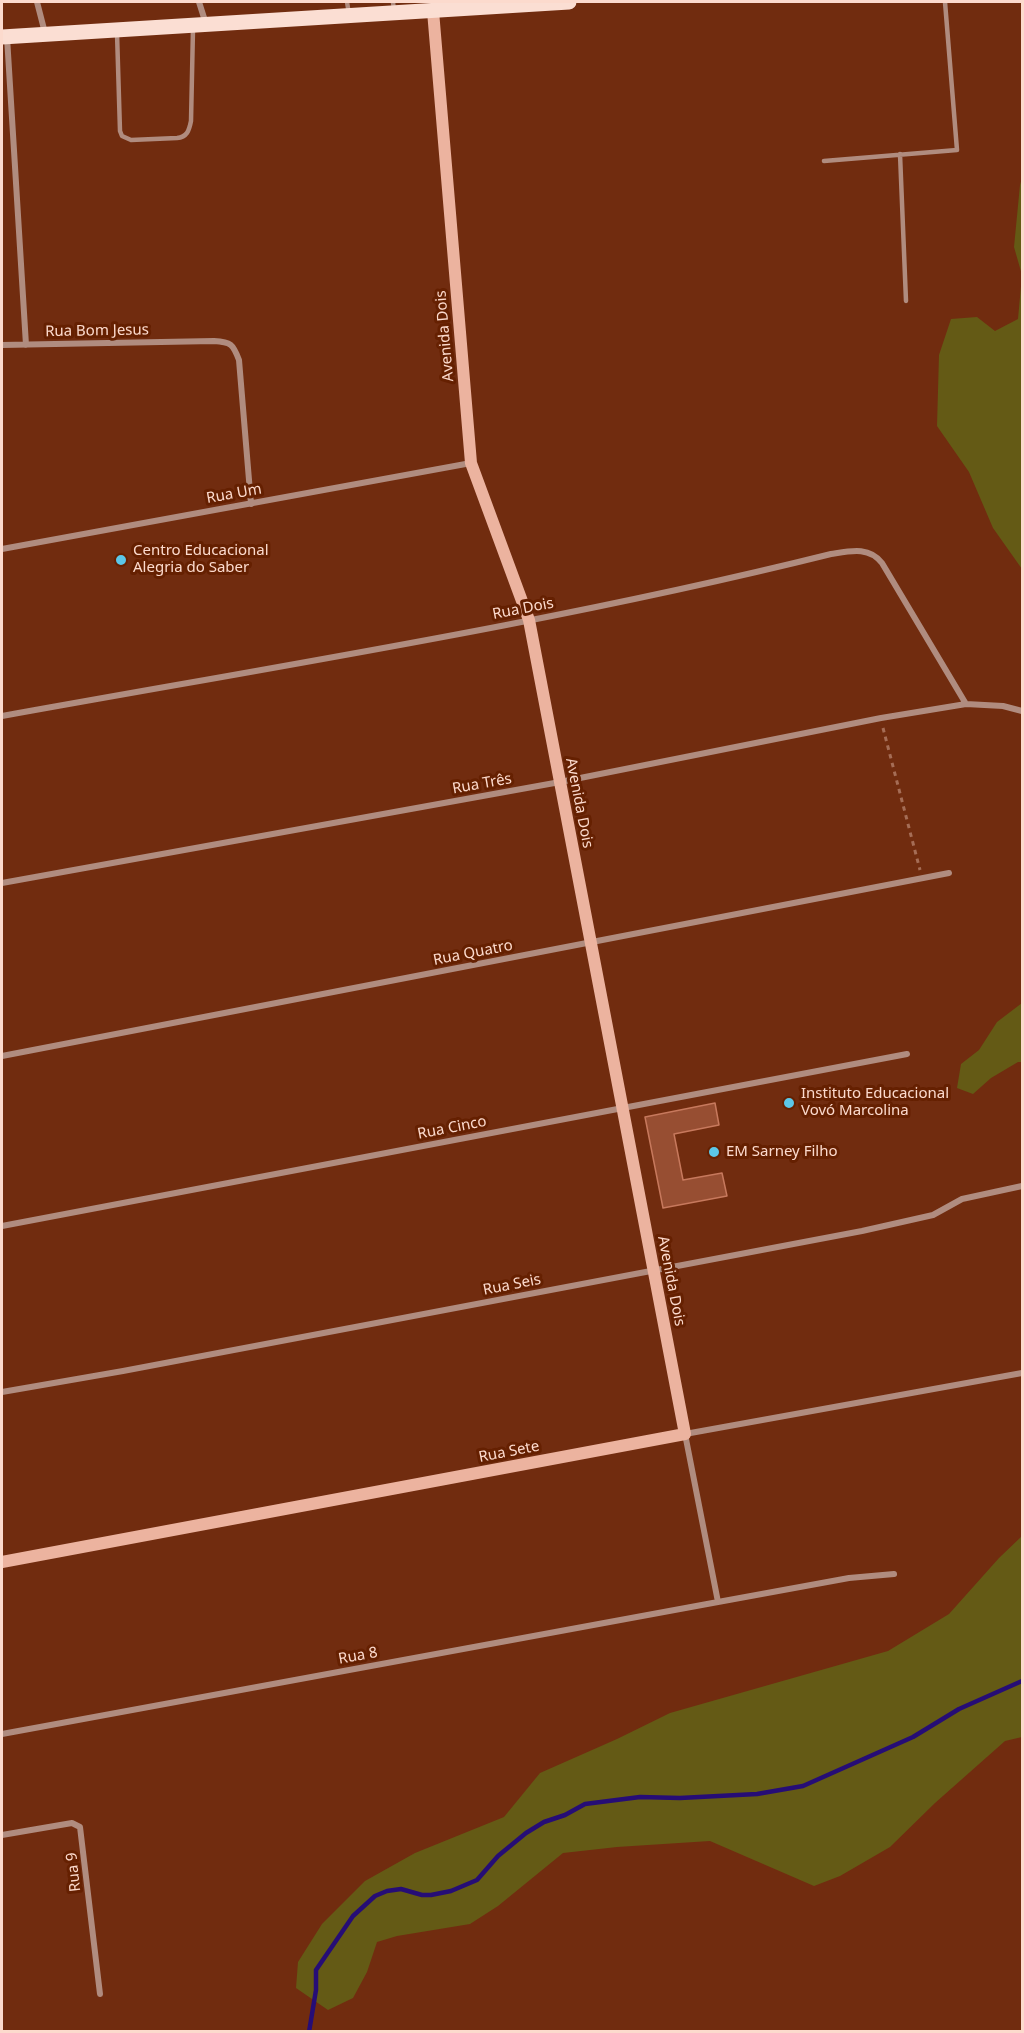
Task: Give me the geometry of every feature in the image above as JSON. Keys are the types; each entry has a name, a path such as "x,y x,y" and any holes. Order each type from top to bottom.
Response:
{"main road":[{"path":"4,37 199,25 348,9 374,11 432,6 569,2"}],"street":[{"path":"37,2 45,34"},
{"path":"199,25 200,2"},
{"name":"Avenida Dois","path":"432,6 471,463 529,620 718,1602"},
{"path":"4,37 26,345"},
{"name":"Rua Bom Jesus","path":"2,345 193,341 226,342 234,346 239,360 251,504"},
{"name":"Rua Um","path":"2,549 471,463"},
{"name":"Rua Dois","path":"2,716 529,620 680,590 831,554 853,551 871,553 882,563 966,704"},
{"name":"Rua Três","path":"2,883 560,782 881,718 966,704 1003,706 1023,711"},
{"name":"Rua Quatro","path":"2,1056 949,873"},
{"name":"Rua Cinco","path":"2,1226 907,1054"},
{"name":"Rua Seis","path":"2,1392 919,1219 933,1215 962,1199 1023,1186"},
{"name":"Rua Sete","path":"2,1562 1023,1373"},
{"name":"Rua 8","path":"2,1734 857,1577 894,1574"},
{"name":"Rua 9","path":"2,1835 72,1823 80,1827 100,1995"}],"lane":[{"path":"824,161 957,150 945,2"},
{"path":"117,30 122,136 131,140 177,138 188,133 191,121 199,25"},
{"path":"900,154 906,301"}],"path":[{"path":"881,718 922,878"}],"shaded area":[{"path":"1022,178 1022,275 1014,247"},
{"path":"1022,275 1022,569 993,528 969,472 937,426 939,355 951,319 977,317 995,331 1018,319"},
{"path":"1022,1003 1022,1062 1018,1062 991,1078 973,1094 957,1088 961,1064 979,1050 997,1022"},
{"path":"1022,1536 1022,1737 1005,1741 935,1803 890,1847 840,1876 814,1886 710,1841 563,1853 498,1906 470,1924 397,1936 377,1942 367,1972 353,1998 328,2010 296,1988 298,1962 322,1924 365,1881 415,1853 504,1817 540,1773 670,1713 888,1651 949,1614"}],"building":[{"path":"715,1103 719,1125 674,1134 683,1180 722,1173 727,1196 663,1208 645,1117"}],"waterway":[{"path":"309,2032 316,1990 316,1970 353,1916 375,1896 401,1889 431,1895 451,1891 477,1880 498,1856 526,1833 544,1822 565,1815 585,1804 640,1797 680,1798 757,1794 803,1786 913,1737 959,1709 1022,1681"}],"place":[{"name":"Centro Educacional Alegria do Saber","path":"121,560"},
{"name":"Instituto Educacional Vovó Marcolina","path":"789,1103"},
{"name":"EM Sarney Filho","path":"714,1152"}]}
